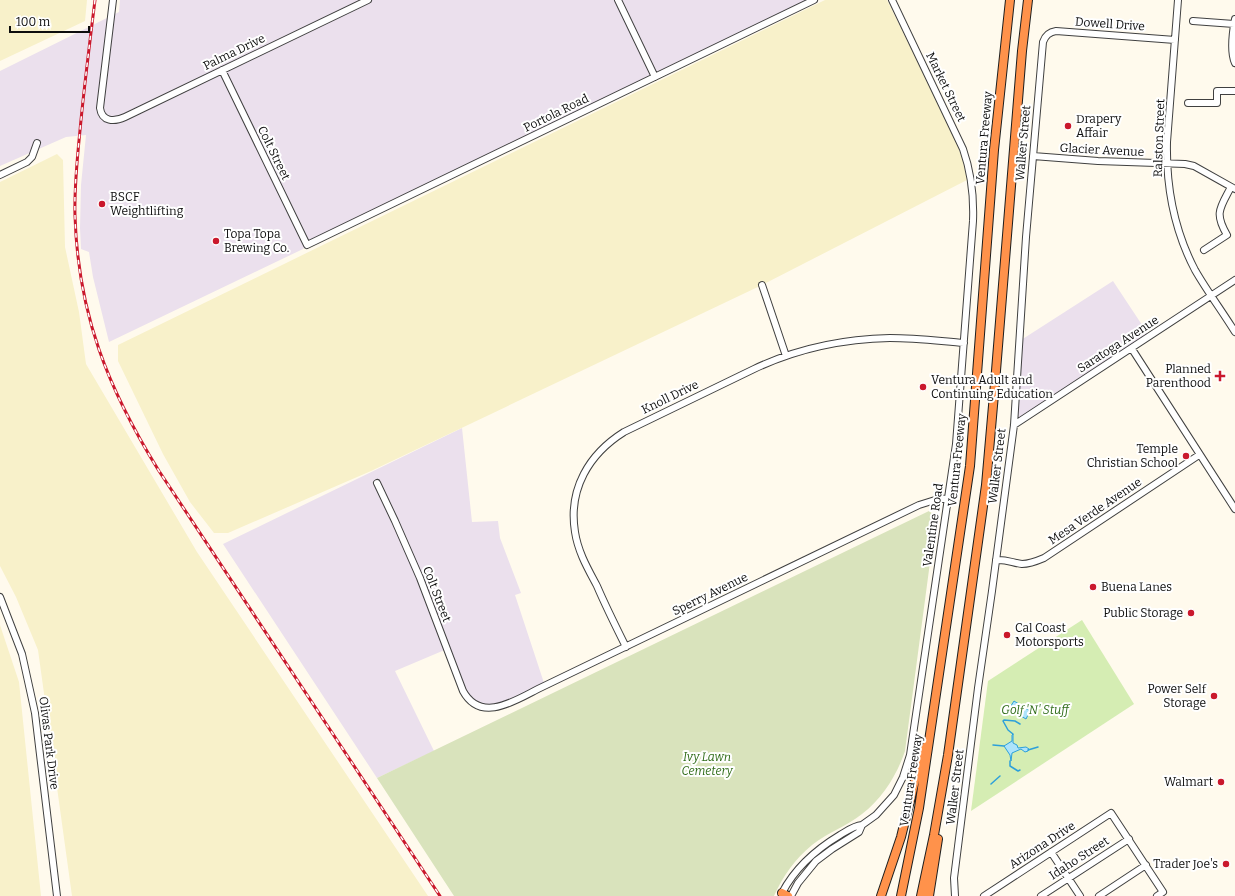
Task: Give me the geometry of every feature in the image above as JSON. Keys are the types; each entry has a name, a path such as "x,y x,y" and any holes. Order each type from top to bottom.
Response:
{"highway":[{"name":"Ventura Freeway","path":"901,896 919,808 970,466 994,150 1010,0"},
{"path":"930,896 986,484 1021,58 1028,0"},
{"path":"881,896 901,837 922,756 930,737"},
{"path":"921,896 934,835 948,755"}],"street":[{"name":"Palma Drive","path":"113,0 100,104 102,114 110,120 124,118 368,0"},
{"path":"618,0 656,77"},
{"name":"Portola Road","path":"307,244 814,0"},
{"name":"Market Street","path":"892,0 963,149 969,168 972,186"},
{"name":"Ralston Street","path":"1178,0 1167,142 1167,164 1173,210 1180,234 1196,270 1235,332"},
{"path":"1193,21 1235,21 1233,55 1235,63"},
{"name":"Dowell Drive","path":"1046,37 1056,31 1175,40"},
{"name":"Walker Street","path":"955,896 954,878 1014,425 1033,156 1043,42 1046,37"},
{"name":"Colt Street","path":"222,70 307,244"},
{"path":"1188,103 1217,103 1217,91 1235,91"},
{"path":"0,175 27,162 32,157 37,143"},
{"name":"Glacier Avenue","path":"1033,156 1191,165 1233,188"},
{"name":"Valentine Road","path":"785,895 792,875 812,855 855,826 862,825 876,815 894,795 907,769 956,444 973,221 972,186"},
{"path":"1204,250 1227,235 1219,219 1220,207 1233,188"},
{"name":"Saratoga Avenue","path":"1014,425 1235,280"},
{"path":"762,285 786,356"},
{"name":"Knoll Drive","path":"626,647 583,559 575,532 575,499 580,484 587,468 607,443 624,432 758,367 786,356 828,344 875,339 904,339 964,343"},
{"path":"1132,349 1235,509"},
{"name":"Mesa Verde Avenue","path":"996,560 1004,559 1022,564 1044,558 1200,455"},
{"name":"Colt Street","path":"377,483 420,578 463,691 473,703 482,707"},
{"name":"Sperry Avenue","path":"482,707 492,708 503,706 924,503 948,498"},
{"name":"Olivas Park Drive","path":"0,597 22,654 35,712 57,896"},
{"name":"Arizona Drive","path":"984,896 1111,813 1129,839"},
{"name":"Valentine Road","path":"791,896 798,883 816,861 859,832 862,825"},
{"path":"1129,839 1163,892 1157,896"},
{"name":"Idaho Street","path":"1041,896 1129,839"},
{"path":"1051,852 1080,896"},
{"path":"1099,896 1146,865"}],"shaded area":[{"path":"0,0 87,0 85,21 0,61"},
{"path":"120,0 813,0 307,244 303,249 109,342 93,277 89,252 81,249 81,185 86,135 66,137 0,166 0,71 119,12"},
{"path":"825,0 887,0 955,138 963,161 967,180 762,285 371,471 228,533 214,533 190,502 163,454 118,361 118,345"},
{"path":"57,154 63,160 65,247 79,312 86,364 197,552 428,896 72,896 38,650 16,597 0,566 0,182"},
{"path":"1113,281 1150,337 1014,425 1018,342"},
{"path":"462,428 472,522 498,521 500,538 521,593 515,595 545,686 492,708 470,700 447,649 395,671 434,751 377,778 223,544"},
{"path":"0,625 19,682 41,896 0,896"}],"green space":[{"name":"Ivy Lawn Cemetery","path":"929,511 936,517 905,751 902,760 888,786 876,801 856,818 806,850 790,868 774,896 454,896 377,778"},
{"name":"Golf 'N' Stuff","path":"1082,620 1134,704 971,811 988,681"}],"water":[{"path":"1014,701 1030,711 1026,719 1009,709"},
{"path":"1013,734 1013,743 1017,745 1018,748 1026,747 1029,749 1025,752 1021,749 1012,753 1011,761 1010,755 1004,746 1012,741"}],"waterway":[{"path":"1013,734 1008,730 1003,721 1015,721 1020,724"},
{"path":"993,745 1004,746"},
{"path":"1028,750 1038,747"},
{"path":"1010,761 1010,766 1018,771 1020,770"},
{"path":"991,784 1000,776"}],"railway":[{"path":"95,0 76,168 75,216 77,252 82,286 89,318 99,350 125,410 159,471 440,896"}],"place":[{"name":"Drapery Affair","path":"1068,126"},
{"name":"BSCF Weightlifting","path":"102,204"},
{"name":"Topa Topa Brewing Co.","path":"216,241"},
{"name":"Planned Parenthood","path":"1220,376"},
{"name":"Ventura Adult and Continuing Education","path":"923,387"},
{"name":"Temple Christian School","path":"1186,456"},
{"name":"Buena Lanes","path":"1093,587"},
{"name":"Public Storage","path":"1191,613"},
{"name":"Cal Coast Motorsports","path":"1007,635"},
{"name":"Power Self Storage","path":"1214,696"},
{"name":"Walmart","path":"1221,782"},
{"name":"Trader Joe's","path":"1226,864"}]}
